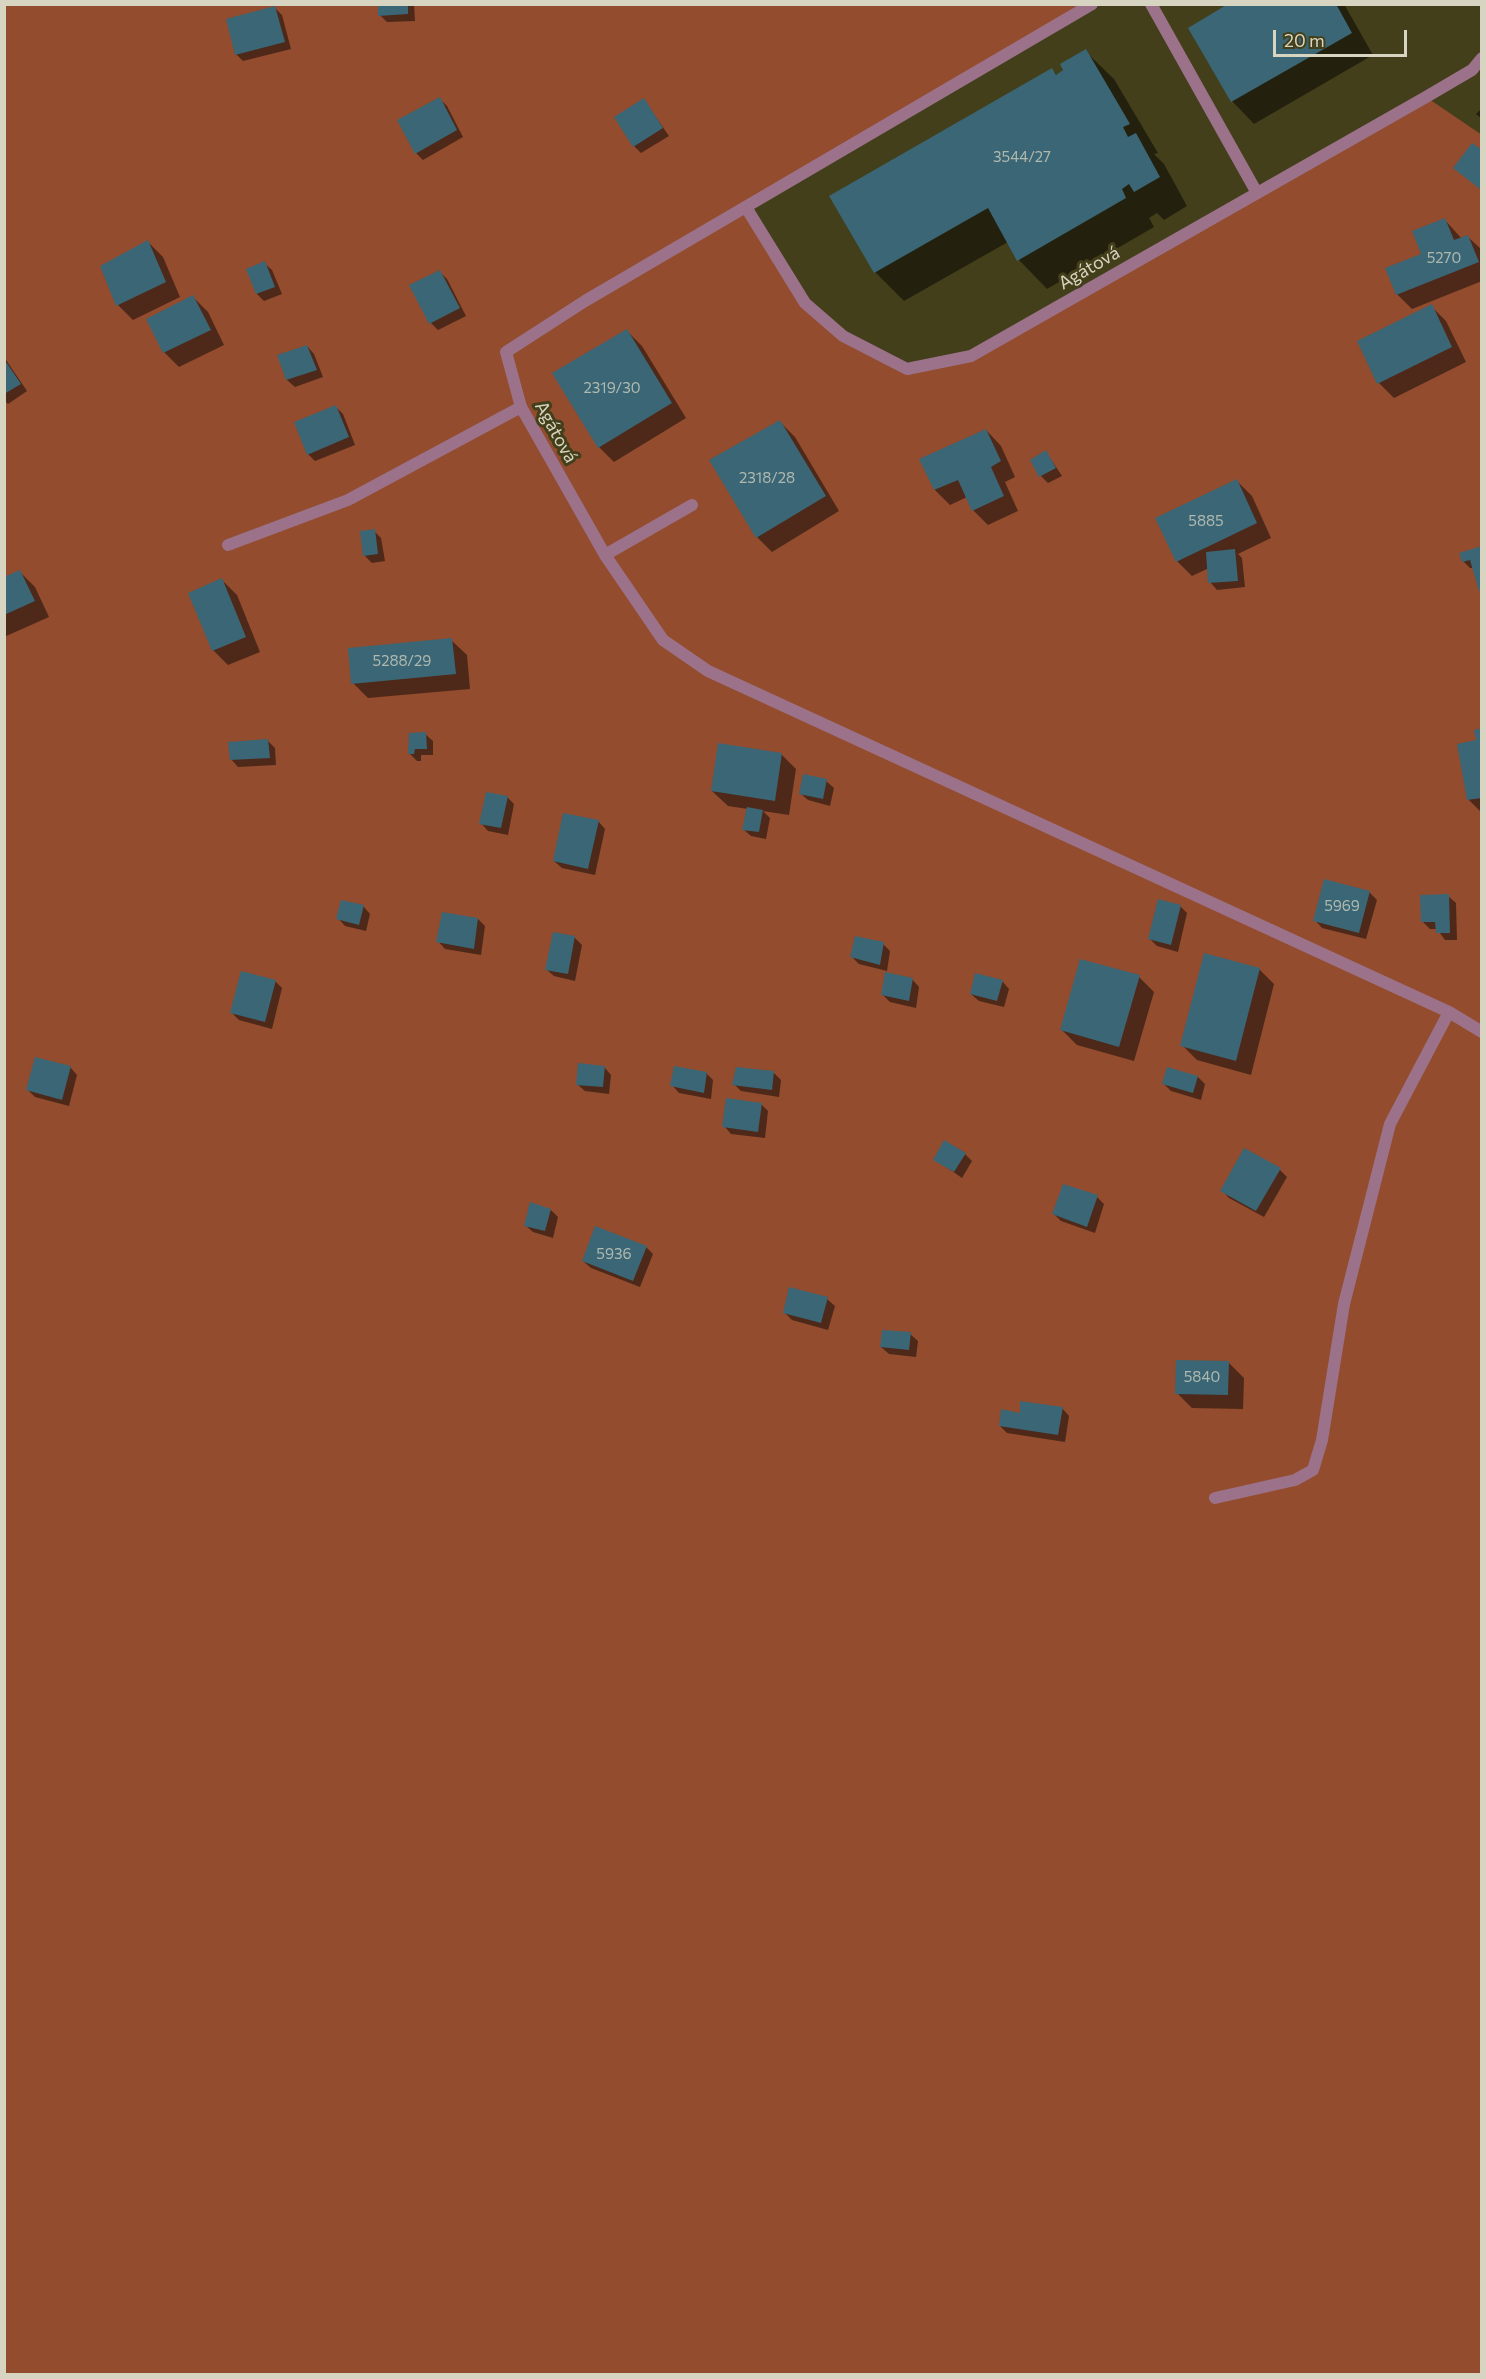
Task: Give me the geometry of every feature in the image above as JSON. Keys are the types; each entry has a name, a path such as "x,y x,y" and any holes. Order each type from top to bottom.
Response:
{"street":[{"name":"Agátová","path":"1092,4 747,209 585,302 506,352 521,407 605,555 663,640 708,671 1449,1012 1482,1032"},
{"path":"1151,4 1257,193"},
{"name":"Agátová","path":"747,209 805,303 843,336 907,369 970,356 1472,69 1482,58"},
{"path":"228,545 348,500 521,407"},
{"path":"605,555 692,505"},
{"path":"1215,1498 1295,1480 1313,1470 1322,1440 1344,1304 1390,1124 1449,1012"}],"shaded area":[{"path":"5,5 1092,5 747,209 805,303 843,336 907,369 971,356 1426,97 1482,135 1481,2374 5,2374"}],"building":[{"path":"378,4 408,4 408,14 378,16"},
{"path":"1228,4 1336,4 1352,33 1231,102 1188,28"},
{"path":"275,6 285,42 235,55 226,19"},
{"path":"1086,49 1130,124 1123,127 1128,137 1136,133 1160,177 1134,192 1129,184 1122,189 1126,198 1017,261 988,208 874,273 829,196 1052,68 1056,75 1063,70 1060,64"},
{"path":"440,97 457,130 415,154 397,120"},
{"path":"644,98 663,128 633,147 614,117"},
{"path":"1472,143 1482,150 1480,189 1453,168"},
{"path":"1445,218 1454,240 1468,235 1479,262 1396,295 1385,268 1421,254 1412,231"},
{"path":"148,240 166,282 116,306 100,266"},
{"path":"265,261 275,287 256,294 246,269"},
{"path":"440,270 460,308 429,324 409,285"},
{"path":"193,295 211,330 163,353 146,319"},
{"path":"1432,304 1452,347 1377,384 1357,341"},
{"path":"627,329 672,403 598,448 552,373"},
{"path":"307,345 317,370 286,380 277,355"},
{"path":"4,359 21,384 4,394"},
{"path":"336,405 349,437 307,455 294,422"},
{"path":"780,420 826,496 756,538 709,460"},
{"path":"986,429 1001,461 991,467 1004,496 972,511 958,480 934,490 919,459"},
{"path":"1046,450 1056,468 1039,477 1030,460"},
{"path":"1237,479 1257,523 1176,562 1155,518"},
{"path":"375,529 378,554 363,556 360,531"},
{"path":"1482,546 1482,590 1479,591 1470,560 1462,562 1459,553"},
{"path":"1235,549 1238,581 1208,583 1206,552"},
{"path":"20,570 35,601 4,615 4,577"},
{"path":"222,578 246,637 212,651 188,593"},
{"path":"452,638 456,674 351,684 348,648"},
{"path":"1482,728 1482,798 1467,800 1457,744 1476,740 1474,730"},
{"path":"426,732 427,749 415,749 414,754 408,754 409,733"},
{"path":"268,739 270,758 230,760 228,742"},
{"path":"718,743 782,753 775,801 711,791"},
{"path":"803,774 827,779 823,799 799,794"},
{"path":"486,792 508,796 501,828 479,824"},
{"path":"747,807 763,810 759,832 742,830"},
{"path":"563,813 599,820 588,869 553,861"},
{"path":"1324,879 1370,891 1359,933 1313,921"},
{"path":"1449,894 1450,933 1436,933 1435,922 1421,922 1420,895"},
{"path":"1158,899 1181,905 1171,945 1148,939"},
{"path":"341,900 364,905 359,925 336,919"},
{"path":"442,912 478,918 474,949 436,942"},
{"path":"553,932 575,936 568,974 545,970"},
{"path":"855,936 884,942 880,965 850,957"},
{"path":"1204,953 1260,968 1236,1061 1180,1046"},
{"path":"1080,959 1140,975 1119,1047 1060,1030"},
{"path":"241,971 276,980 265,1022 230,1013"},
{"path":"885,972 913,978 909,1001 881,995"},
{"path":"975,973 1003,980 997,1001 970,994"},
{"path":"35,1057 71,1066 62,1100 26,1090"},
{"path":"578,1063 605,1066 603,1087 576,1085"},
{"path":"674,1066 707,1072 704,1093 670,1086"},
{"path":"736,1067 774,1071 772,1090 732,1085"},
{"path":"1167,1067 1198,1076 1193,1093 1162,1084"},
{"path":"726,1098 762,1103 758,1132 722,1127"},
{"path":"944,1140 966,1153 954,1172 933,1160"},
{"path":"1244,1148 1281,1168 1256,1211 1220,1191"},
{"path":"1063,1184 1098,1195 1087,1227 1052,1214"},
{"path":"530,1202 551,1209 545,1231 524,1226"},
{"path":"595,1226 647,1246 633,1281 582,1261"},
{"path":"789,1287 828,1297 821,1323 783,1313"},
{"path":"882,1330 911,1332 909,1350 880,1347"},
{"path":"1176,1360 1229,1361 1228,1395 1175,1394"},
{"path":"1020,1401 1063,1407 1058,1435 999,1426 1001,1409 1020,1413"}]}
